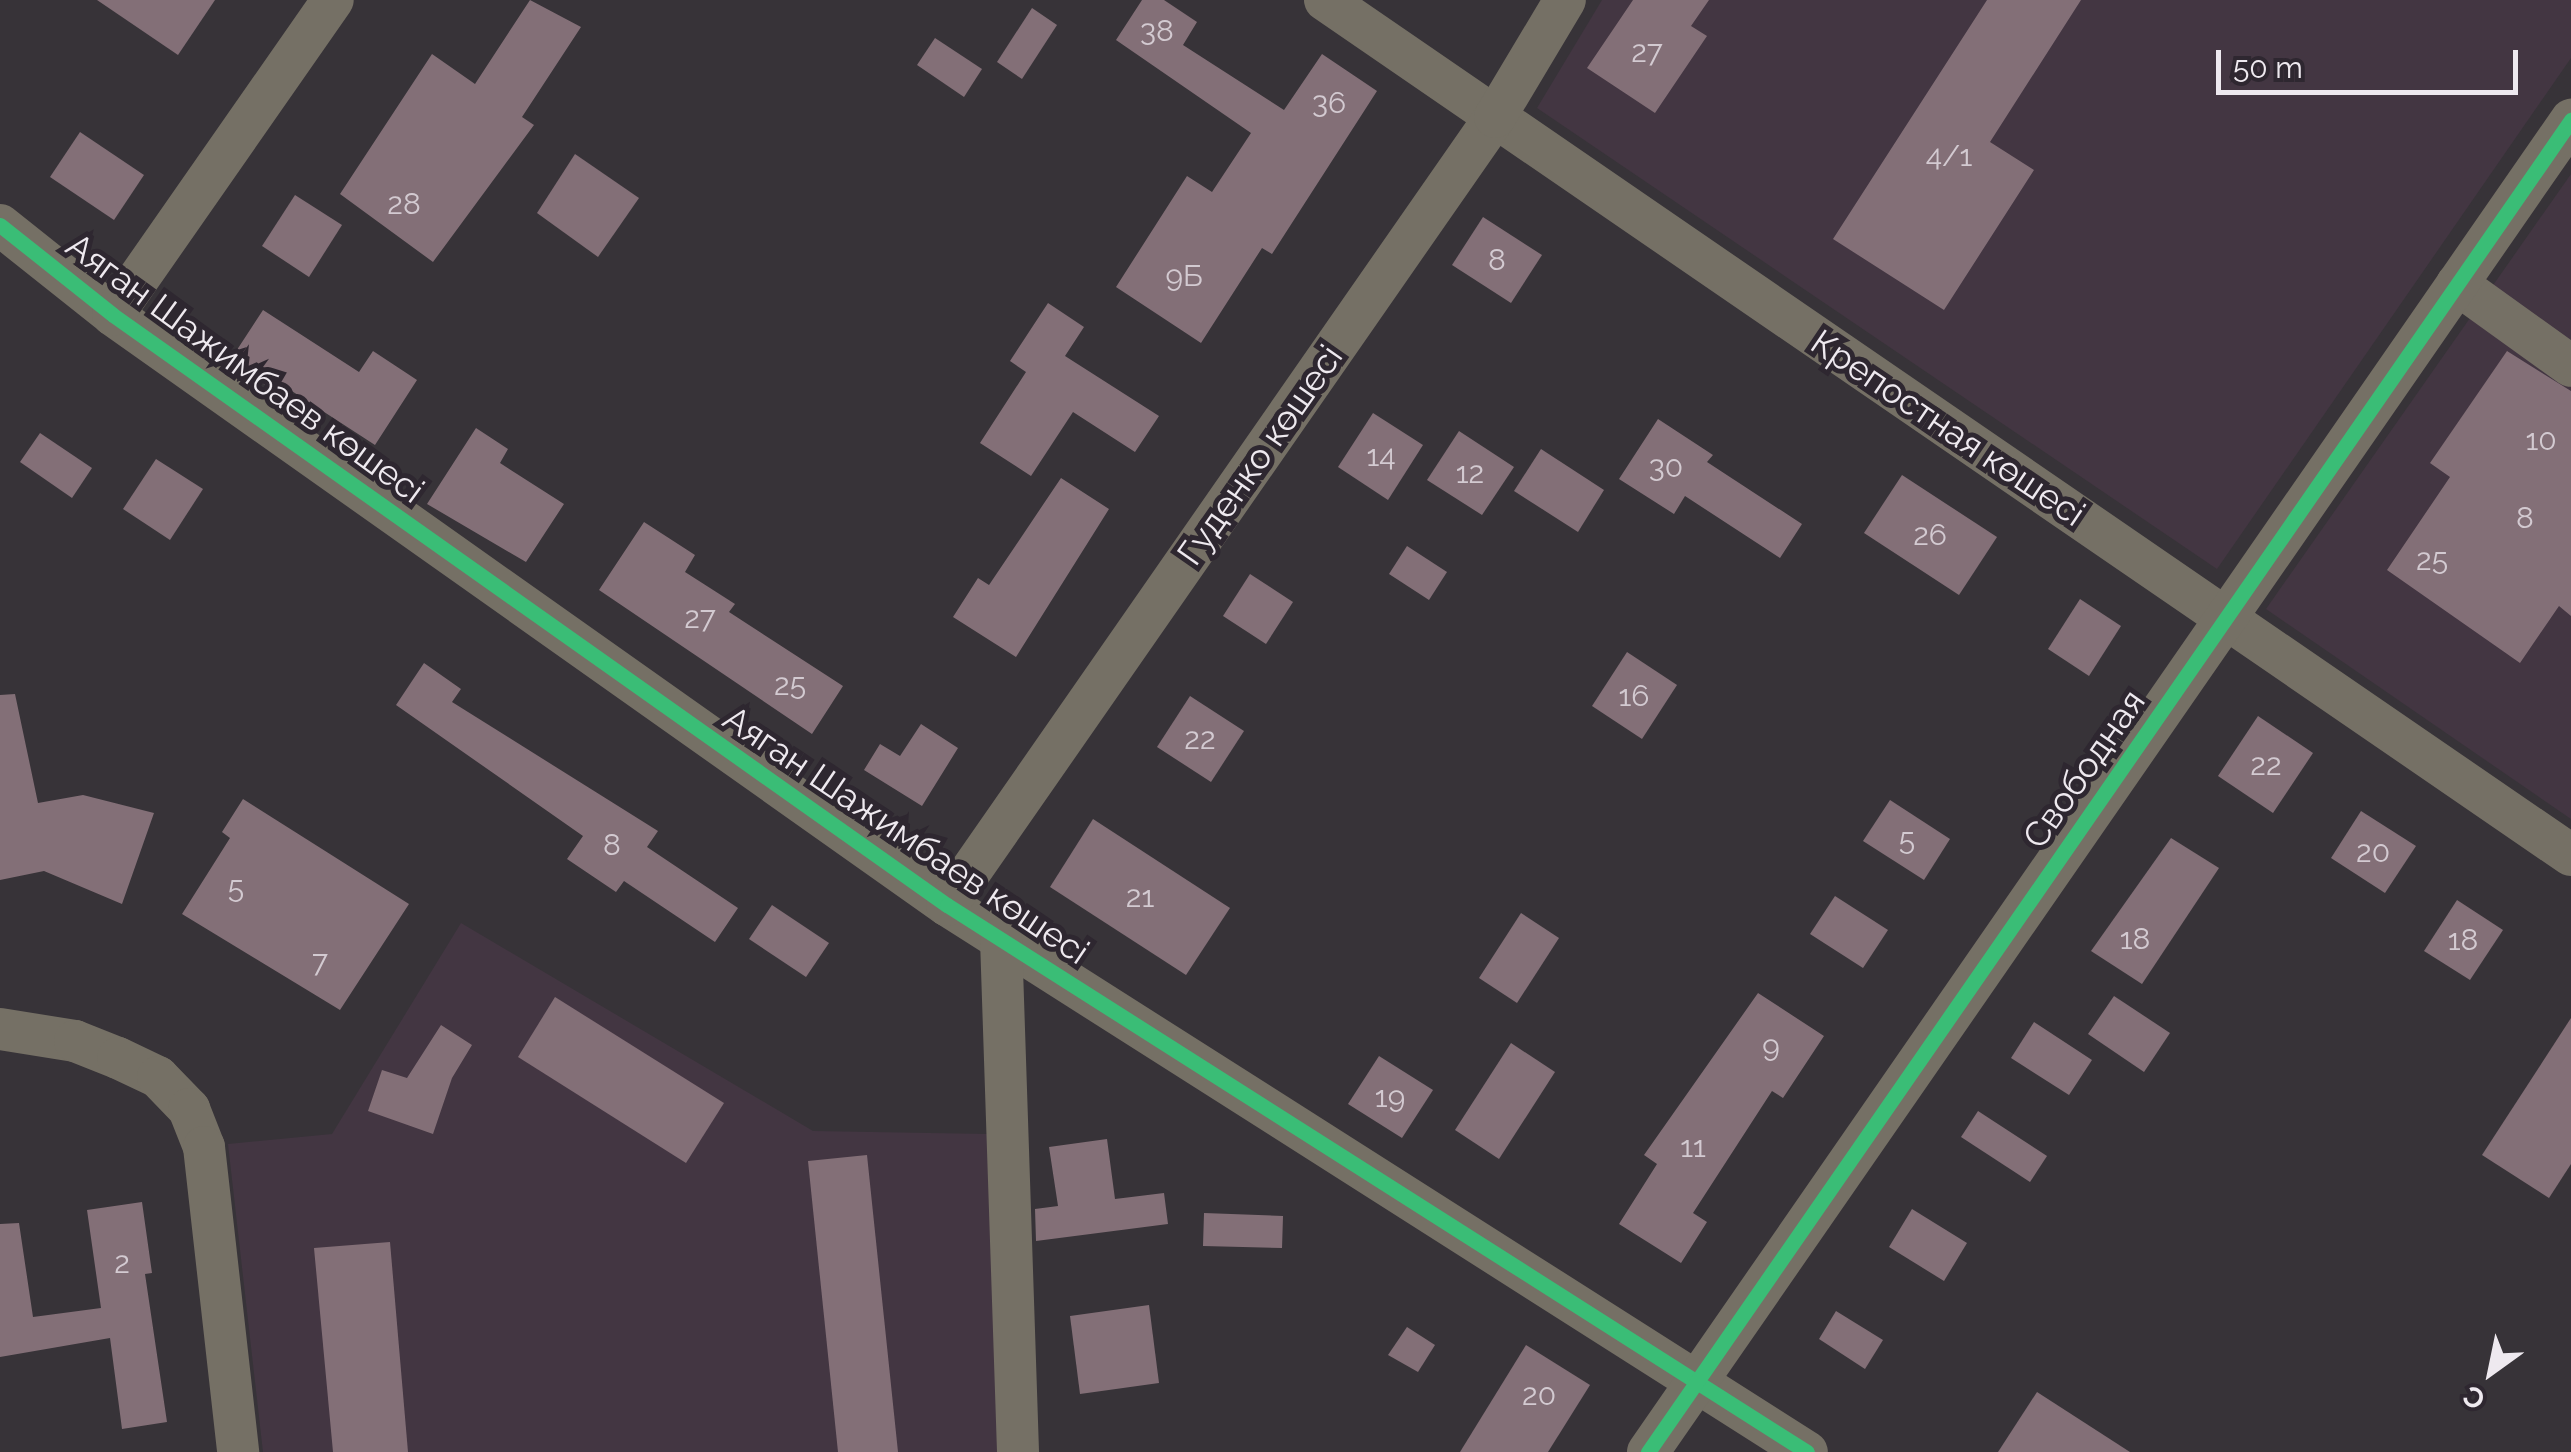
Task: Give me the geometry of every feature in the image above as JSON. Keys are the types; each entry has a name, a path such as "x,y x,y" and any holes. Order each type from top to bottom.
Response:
{"street":[{"path":"113,315 333,0"},
{"name":"Крепостная көшесі","path":"1325,0 2571,855"},
{"name":"Гуденко көшесі","path":"947,905 1496,117 1566,0"},
{"name":"Свободная","path":"1648,1452 2571,120"},
{"name":"Аяган Шажимбаев көшесі","path":"0,225 113,315 947,905 1807,1452"},
{"path":"2457,284 2571,366"},
{"path":"1001,939 1018,1452"},
{"path":"0,1029 76,1041 158,1077 188,1109 204,1147 238,1452"}],"shaded area":[{"path":"1602,0 2571,0 2571,58 2217,569 1537,108"},
{"path":"2571,174 2571,819 2266,609"},
{"path":"461,923 813,1131 988,1134 1000,1452 263,1452 228,1144 332,1134"}],"building":[{"path":"97,0 215,0 178,55"},
{"path":"530,0 581,27 522,117 534,125 433,262 340,194 432,54 475,84"},
{"path":"1142,0 1164,0 1197,22 1183,45 1284,110 1322,54 1377,91 1272,254 1262,248 1201,343 1116,287 1187,176 1212,192 1251,133 1116,40"},
{"path":"1633,0 1709,0 1691,26 1707,36 1655,113 1587,68"},
{"path":"1987,0 2081,0 1990,142 2034,170 1944,310 1833,239"},
{"path":"1032,8 1057,25 1022,79 997,62"},
{"path":"935,38 982,69 964,97 917,65"},
{"path":"80,132 144,175 114,220 50,177"},
{"path":"575,154 639,198 598,257 537,213"},
{"path":"295,195 342,225 309,277 262,246"},
{"path":"1483,217 1542,255 1511,303 1452,265"},
{"path":"1048,303 1084,327 1065,356 1159,416 1135,452 1073,412 1031,476 980,443 1026,372 1010,361"},
{"path":"263,310 359,372 373,351 417,380 375,445 281,384 276,392 229,362"},
{"path":"2507,351 2571,391 2571,616 2559,606 2520,663 2387,570 2450,477 2430,463"},
{"path":"1373,413 1423,445 1388,500 1338,467"},
{"path":"1658,419 1713,455 1707,462 1802,524 1780,558 1685,496 1674,514 1619,479"},
{"path":"476,428 508,449 500,463 564,504 526,562 427,504"},
{"path":"1459,431 1514,467 1482,515 1427,480"},
{"path":"40,433 92,468 72,498 20,462"},
{"path":"1541,449 1604,490 1578,532 1514,491"},
{"path":"156,459 203,489 170,540 123,509"},
{"path":"1902,475 1997,537 1959,595 1864,533"},
{"path":"1061,478 1109,509 1016,657 953,617 978,578 989,585"},
{"path":"644,522 695,555 685,572 735,604 729,612 843,686 812,734 599,590"},
{"path":"1407,546 1447,572 1429,600 1389,574"},
{"path":"1250,574 1293,602 1266,644 1223,616"},
{"path":"2080,599 2121,626 2089,676 2048,649"},
{"path":"1627,652 1677,685 1642,739 1592,706"},
{"path":"424,663 461,689 452,702 658,831 647,847 738,908 715,942 624,881 616,892 567,859 583,836 396,705"},
{"path":"15,694 38,803 83,795 154,813 122,904 44,871 0,880 0,695"},
{"path":"1190,696 1244,731 1211,782 1157,747"},
{"path":"2258,716 2313,753 2273,813 2218,776"},
{"path":"921,724 958,748 922,806 864,770 880,744 900,756"},
{"path":"243,799 409,904 340,1010 182,914 230,838 222,832"},
{"path":"1890,800 1950,839 1924,880 1863,841"},
{"path":"2361,811 2416,846 2385,893 2331,858"},
{"path":"1093,819 1230,908 1186,975 1050,887"},
{"path":"2171,838 2219,868 2142,984 2091,951"},
{"path":"1835,896 1888,930 1863,968 1810,934"},
{"path":"2457,900 2503,930 2470,980 2424,951"},
{"path":"772,905 829,943 806,977 749,939"},
{"path":"1521,913 1559,938 1517,1003 1479,978"},
{"path":"1758,993 1824,1036 1783,1098 1772,1091 1693,1213 1707,1222 1681,1263 1619,1224 1657,1164 1644,1155"},
{"path":"2114,996 2170,1033 2144,1072 2088,1034"},
{"path":"555,997 724,1103 686,1163 518,1057"},
{"path":"2571,1018 2571,1164 2549,1198 2482,1155"},
{"path":"2034,1022 2092,1060 2069,1095 2011,1058"},
{"path":"441,1025 472,1045 452,1078 433,1134 368,1111 382,1070 407,1078"},
{"path":"1511,1043 1555,1072 1499,1159 1455,1130"},
{"path":"1379,1056 1433,1090 1402,1138 1348,1104"},
{"path":"1978,1111 2047,1156 2030,1182 1961,1137"},
{"path":"1107,1139 1115,1199 1164,1193 1168,1224 1036,1241 1035,1209 1058,1206 1049,1147"},
{"path":"867,1155 898,1452 838,1452 808,1161"},
{"path":"142,1202 152,1273 145,1274 167,1422 122,1429 110,1338 0,1357 0,1224 19,1223 33,1317 101,1308 87,1210"},
{"path":"1912,1209 1967,1243 1944,1281 1889,1247"},
{"path":"1204,1213 1283,1216 1282,1248 1203,1246"},
{"path":"390,1242 408,1452 333,1452 314,1248"},
{"path":"1149,1305 1159,1383 1080,1394 1070,1316"},
{"path":"1836,1311 1883,1340 1865,1369 1819,1339"},
{"path":"1407,1327 1435,1345 1418,1372 1388,1355"},
{"path":"1526,1345 1590,1385 1548,1452 1460,1452"},
{"path":"2037,1392 2130,1452 1998,1452"}],"cycle path":[{"path":"1648,1452 2571,120"},
{"path":"0,225 113,315 947,905 1807,1452"}]}
